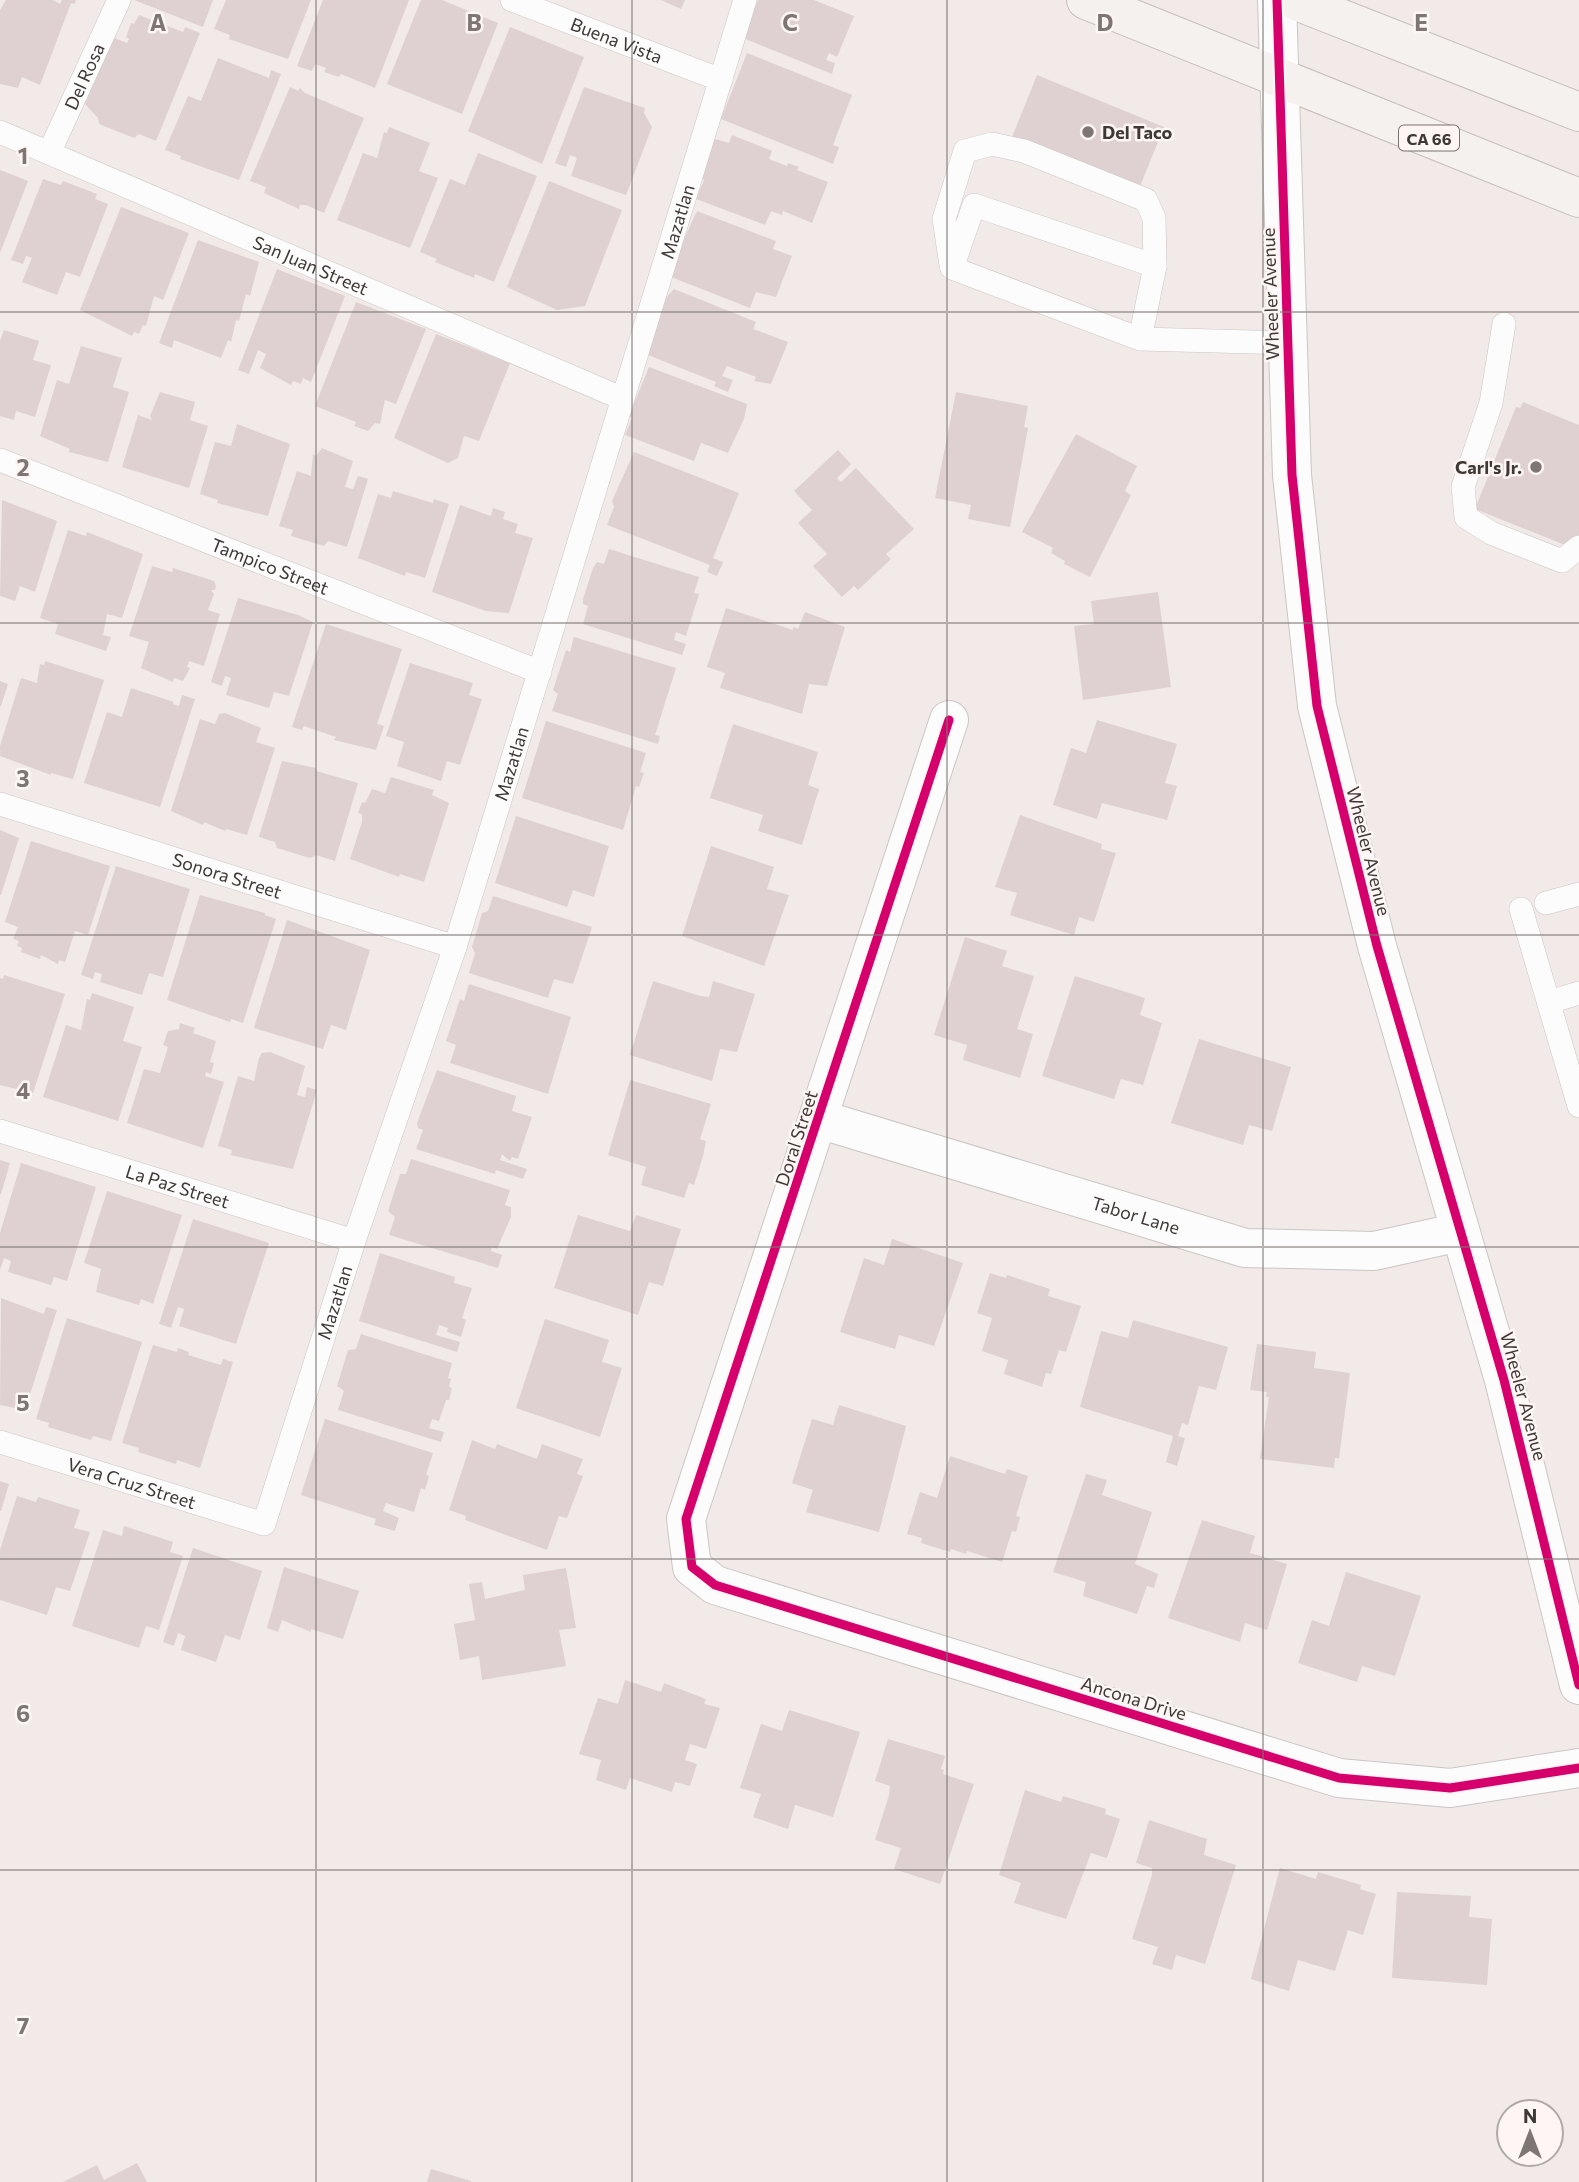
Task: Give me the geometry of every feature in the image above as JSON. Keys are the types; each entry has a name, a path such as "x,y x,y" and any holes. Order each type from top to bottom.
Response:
{"main road":[{"name":"CA 66","path":"1086,0 1579,198"},
{"path":"1294,0 1579,112"}],"street":[{"name":"Wheeler Avenue","path":"1277,0 1292,475 1317,706 1377,946 1504,1380 1579,1685"},
{"name":"Doral Street","path":"692,1567 686,1519 949,720"},
{"name":"Tabor Lane","path":"819,1119 1245,1248 1374,1251 1460,1232"},
{"name":"Ancona Drive","path":"692,1567 715,1585 1339,1778 1451,1788 1579,1768"}],"lane":[{"name":"Del Rosa","path":"50,151 119,0"},
{"name":"Buena Vista","path":"512,0 721,80"},
{"name":"Mazatlan","path":"264,1524 354,1241 455,947 745,0"},
{"name":"San Juan Street","path":"0,132 50,151 621,398"},
{"path":"952,268 944,219 965,151 992,144 1024,151 1146,200 1154,218 1155,267 1140,339"},
{"path":"952,268 974,205 1155,267"},
{"path":"952,268 1140,339 1287,343"},
{"path":"1504,324 1491,403 1463,487 1466,517 1491,533 1562,561 1579,547"},
{"name":"Tampico Street","path":"0,460 540,672"},
{"name":"Sonora Street","path":"0,804 455,947"},
{"path":"1546,903 1579,894"},
{"path":"1521,909 1579,1106"},
{"path":"1549,1002 1579,993"},
{"name":"La Paz Street","path":"0,1131 354,1241"},
{"name":"Vera Cruz Street","path":"0,1442 264,1524"}],"building":[{"path":"6,0 53,0 60,4 62,0 76,0 75,4 71,3 40,85 22,77 18,88 0,84 0,10"},
{"path":"134,0 213,0 203,27"},
{"path":"226,0 311,0 288,59 229,39 230,35 214,29"},
{"path":"323,0 409,0 375,88 341,74 339,77 324,72 326,68 315,64 312,71 297,66"},
{"path":"421,0 442,0 498,23 462,114 387,84"},
{"path":"661,0 685,0 681,9"},
{"path":"758,0 814,0 854,16 837,57 829,53 826,60 835,63 832,74 743,38"},
{"path":"139,15 183,32 185,27 200,33 156,141 139,134 134,138 99,124 98,118 85,104 112,37 127,43 129,39 126,37 131,23 134,24"},
{"path":"510,27 584,57 542,164 468,131"},
{"path":"747,53 852,95 833,145 839,147 833,164 721,119"},
{"path":"218,58 269,78 271,70 281,74 239,180 180,159 181,156 165,150 188,96 201,101"},
{"name":"Del Taco","path":"1037,75 1164,127 1139,189 1012,137"},
{"path":"290,87 298,91 300,88 305,93 364,118 324,213 306,205 300,205 299,209 264,193 266,187 250,181"},
{"path":"584,87 645,108 644,113 652,127 626,195 571,176 577,158 570,155 566,167 555,163"},
{"path":"389,127 430,143 419,171 438,178 410,248 337,220 363,153 377,158 384,132 387,133"},
{"path":"732,135 772,151 769,159 787,166 788,163 799,167 797,170 828,182 812,223 783,211 782,215 771,211 765,225 696,199 704,180 700,176 715,139 729,143"},
{"path":"478,153 537,176 494,282 475,274 474,278 435,262 437,259 420,252 450,179 465,185"},
{"path":"0,170 28,181 0,253"},
{"path":"43,179 61,185 63,181 97,194 95,199 108,204 80,277 66,272 57,295 22,282 32,258 26,256 23,264 11,260"},
{"path":"549,181 622,210 585,306 557,310 507,287"},
{"path":"121,207 189,233 163,300 154,296 146,326 143,325 139,334 134,332 132,336 80,310"},
{"path":"697,211 776,241 773,249 792,256 776,297 756,292 750,308 671,277 680,253 678,252"},
{"path":"198,240 259,262 250,296 246,294 231,342 228,340 221,358 174,340 172,348 159,343"},
{"path":"277,269 345,296 311,382 303,378 301,384 293,381 291,385 260,368 266,354 258,350 249,374 238,370"},
{"path":"674,289 756,322 753,329 788,342 771,384 754,381 756,377 727,366 722,376 733,380 728,392 714,386 716,382 648,355 665,299"},
{"path":"356,302 426,329 396,404 385,400 380,424 375,423 368,431 354,426 356,422 315,406"},
{"path":"4,330 39,341 33,360 51,365 35,417 16,411 14,420 0,416 0,341"},
{"path":"436,334 510,363 479,441 464,436 458,458 448,463 394,438"},
{"path":"81,346 122,358 113,387 129,392 108,462 69,452 70,449 40,436 57,380 69,384"},
{"path":"649,367 747,404 744,419 728,453 701,443 694,461 625,435 632,418 629,416"},
{"path":"160,392 195,402 190,420 208,426 189,488 122,467 138,415 152,420 150,416"},
{"path":"956,392 1028,406 1024,427 1028,428 1010,527 968,519 971,505 935,498"},
{"name":"Carl's Jr.","path":"1523,402 1579,425 1579,539 1575,549 1475,509 1516,407 1520,408"},
{"path":"237,424 290,444 268,516 217,503 218,500 200,494 215,442 231,446"},
{"path":"1076,434 1137,466 1125,491 1131,495 1090,577 1064,564 1065,561 1051,553 1053,548 1022,532"},
{"path":"322,448 353,461 345,487 353,489 358,476 368,479 347,547 328,541 324,546 291,536 293,530 279,526 297,471 311,476 313,454 316,456"},
{"path":"838,450 851,464 837,478 841,482 856,468 914,529 886,554 891,559 858,590 854,586 842,597 813,566 827,554 798,523 812,510 794,491"},
{"path":"634,452 739,493 713,558 723,562 717,576 707,572 710,565 607,525 614,507 612,501"},
{"path":"393,491 433,503 434,499 449,504 425,578 406,572 405,576 358,558 378,494 391,498"},
{"path":"2,500 57,521 35,592 20,586 15,601 0,596"},
{"path":"460,505 491,516 493,508 505,512 503,519 518,524 515,533 533,538 509,613 486,611 432,592"},
{"path":"68,530 86,536 87,532 143,554 122,618 107,614 103,635 111,637 106,651 55,634 58,624 40,618"},
{"path":"609,549 699,577 694,593 699,594 686,636 676,632 674,640 686,644 682,655 583,624 588,606 583,604 583,599 593,568 597,562 604,564"},
{"path":"152,566 172,572 173,568 214,581 216,586 215,590 211,590 214,594 208,610 220,614 204,666 189,661 187,667 190,668 183,681 174,678 173,682 141,668 149,642 129,636"},
{"path":"1158,592 1171,687 1083,700 1074,626 1094,624 1091,601"},
{"path":"238,598 313,622 289,696 274,692 269,708 226,695 231,678 225,676 222,686 211,682"},
{"path":"726,608 793,630 793,627 798,629 805,612 845,627 827,686 809,684 802,714 720,688 725,673 707,667"},
{"path":"326,624 402,649 377,724 384,726 376,750 334,740 336,737 304,726 302,730 292,727"},
{"path":"574,637 676,668 655,735 660,736 658,744 552,711 558,694 553,690 566,650 570,652"},
{"path":"45,661 104,680 73,779 51,775 0,756 0,746 21,678 37,683 40,664 44,665"},
{"path":"410,663 473,683 469,695 482,699 460,765 447,761 441,781 397,766 404,742 386,736"},
{"path":"0,681 8,684 1,706 0,706"},
{"path":"131,688 179,706 182,695 195,699 160,807 84,783 107,712 122,717"},
{"path":"225,713 261,728 256,742 275,748 247,835 226,829 225,831 204,822 203,825 171,811 200,719 215,724 219,714"},
{"path":"1097,720 1177,744 1165,783 1177,786 1167,820 1102,803 1097,819 1053,805 1071,748 1086,753"},
{"path":"546,721 646,753 640,772 644,773 639,787 636,786 623,830 522,798"},
{"path":"733,724 818,752 808,785 819,789 802,845 758,831 763,815 710,798"},
{"path":"282,761 316,768 316,771 358,783 335,861 316,855 310,858 277,848 275,842 259,837"},
{"path":"391,777 434,790 432,795 449,803 424,882 400,874 399,877 350,859 362,822 362,814 358,813 362,802 365,803 372,789 385,793"},
{"path":"1020,815 1102,844 1101,849 1116,853 1094,922 1079,917 1074,935 1010,915 1017,893 995,887"},
{"path":"516,816 609,846 594,897 573,890 567,907 495,883"},
{"path":"0,830 19,838 1,895 0,895"},
{"path":"31,841 110,866 88,935 75,931 65,962 59,960 58,964 41,955 40,959 21,952 22,948 17,946 19,941 13,939 18,927 5,922"},
{"path":"711,846 774,867 767,889 789,895 764,966 682,936"},
{"path":"116,866 190,889 163,977 149,973 142,995 100,982 102,974 95,972 93,979 81,975"},
{"path":"200,895 265,913 276,919 243,1023 231,1019 230,1022 167,1000"},
{"path":"493,896 592,927 573,984 554,979 548,998 469,973 475,953 472,947 482,913 488,911"},
{"path":"287,920 370,950 346,1030 331,1025 323,1049 254,1028"},
{"path":"965,937 1007,951 1002,966 1034,976 1017,1029 1033,1034 1020,1078 963,1060 967,1045 934,1035"},
{"path":"4,975 65,994 33,1093 0,1085 0,978 3,979"},
{"path":"1075,976 1145,998 1140,1015 1162,1023 1143,1085 1121,1079 1114,1099 1042,1076"},
{"path":"653,981 700,996 709,997 713,981 755,994 737,1052 720,1049 712,1081 630,1055"},
{"path":"469,984 571,1017 548,1094 450,1063 456,1045 446,1041 460,999 464,1001"},
{"path":"92,993 134,1007 123,1041 142,1047 118,1121 43,1097 66,1025 81,1030 87,999 90,1000"},
{"path":"180,1023 195,1028 193,1033 216,1041 210,1062 214,1063 211,1074 206,1072 205,1076 224,1082 203,1148 127,1123 144,1069 160,1073 168,1047 163,1045 168,1031 179,1029"},
{"path":"1199,1039 1291,1067 1272,1131 1249,1125 1243,1145 1171,1123"},
{"path":"270,1052 305,1066 297,1095 305,1097 307,1087 317,1090 293,1169 231,1155 232,1150 218,1146 238,1076 254,1081 259,1058 262,1053"},
{"path":"437,1070 516,1096 512,1111 532,1117 518,1159 512,1157 510,1161 502,1154 500,1160 527,1169 523,1179 496,1170 495,1174 416,1149 423,1130 418,1128 417,1123"},
{"path":"630,1080 711,1104 700,1139 706,1141 703,1156 694,1185 689,1183 684,1198 641,1185 646,1167 608,1155"},
{"path":"411,1159 510,1190 505,1205 511,1207 511,1217 497,1249 492,1247 491,1251 502,1255 498,1268 389,1235 395,1217 388,1211 400,1174 406,1174"},
{"path":"0,1160 10,1163 1,1194 0,1194"},
{"path":"21,1163 96,1187 67,1281 54,1277 51,1285 8,1272 11,1261 4,1258 0,1270 0,1233"},
{"path":"107,1191 182,1215 153,1304 141,1299 139,1305 96,1292 101,1269 84,1263"},
{"path":"578,1215 630,1231 636,1215 681,1229 663,1286 649,1282 638,1315 554,1288"},
{"path":"193,1219 269,1243 236,1344 179,1326 184,1309 178,1307 171,1328 159,1324"},
{"path":"892,1239 963,1263 934,1346 899,1335 895,1349 840,1332 864,1258 884,1265"},
{"path":"380,1253 455,1277 454,1283 472,1288 462,1318 466,1320 461,1337 447,1332 448,1328 439,1325 436,1335 460,1342 457,1352 359,1321"},
{"path":"990,1273 1006,1278 1007,1275 1050,1289 1048,1296 1081,1306 1066,1352 1059,1350 1051,1374 1046,1373 1042,1387 1004,1374 1008,1360 982,1351 992,1318 977,1313"},
{"path":"1,1298 44,1314 46,1307 57,1310 25,1410 0,1405"},
{"path":"67,1318 142,1342 111,1441 93,1436 91,1440 48,1427 49,1423 36,1419"},
{"path":"545,1319 609,1340 602,1362 622,1368 600,1437 516,1408"},
{"path":"1133,1320 1228,1347 1216,1390 1199,1386 1188,1425 1182,1423 1178,1436 1185,1438 1177,1466 1166,1462 1173,1436 1080,1407 1101,1331 1128,1338"},
{"path":"361,1334 452,1363 448,1378 451,1379 449,1387 452,1388 449,1400 446,1400 439,1421 432,1419 429,1428 444,1432 441,1442 338,1410 344,1391 337,1386 348,1350 356,1349"},
{"path":"1257,1344 1316,1352 1314,1368 1350,1373 1339,1458 1335,1458 1334,1468 1260,1459 1269,1397 1266,1397 1267,1392 1250,1390"},
{"path":"153,1345 177,1352 178,1348 189,1352 188,1355 221,1365 223,1359 233,1362 200,1468 177,1460 176,1464 138,1452 139,1448 122,1443"},
{"path":"839,1405 906,1426 879,1532 806,1512 813,1490 792,1483 812,1419 833,1425"},
{"path":"325,1419 433,1453 426,1475 429,1476 425,1490 421,1488 414,1512 386,1503 383,1511 399,1518 395,1531 374,1525 376,1519 301,1495"},
{"path":"472,1440 495,1449 497,1444 537,1459 542,1444 583,1459 577,1474 583,1476 567,1518 559,1516 547,1550 465,1520 466,1516 449,1510"},
{"path":"950,1456 1005,1474 1007,1469 1028,1476 1016,1516 1020,1517 1016,1532 1012,1531 1002,1562 967,1551 966,1554 951,1549 950,1552 921,1543 922,1538 907,1534 920,1492 937,1498"},
{"path":"1086,1474 1107,1480 1102,1495 1152,1512 1135,1564 1158,1574 1154,1588 1147,1586 1137,1614 1083,1596 1086,1582 1053,1572"},
{"path":"0,1481 9,1484 1,1511 0,1511"},
{"path":"17,1496 36,1502 38,1497 80,1510 74,1528 90,1532 70,1591 56,1587 47,1615 0,1600 0,1550"},
{"path":"1202,1520 1255,1536 1250,1553 1287,1564 1267,1630 1245,1623 1240,1642 1168,1618"},
{"path":"124,1526 173,1542 170,1552 183,1556 159,1630 146,1626 139,1648 72,1626 103,1530 122,1536"},
{"path":"193,1548 262,1571 240,1640 225,1635 216,1662 181,1650 185,1636 178,1633 174,1646 163,1642"},
{"path":"284,1567 359,1591 343,1639 311,1629 311,1632 282,1620 278,1632 267,1628"},
{"path":"566,1568 576,1628 559,1630 566,1666 482,1680 479,1656 460,1660 454,1624 475,1620 469,1584 482,1582 485,1599 525,1590 523,1575"},
{"path":"1346,1572 1421,1596 1395,1676 1362,1666 1357,1682 1298,1663 1312,1620 1329,1626"},
{"path":"625,1680 661,1692 664,1683 706,1699 704,1704 720,1708 706,1749 690,1744 685,1760 697,1764 690,1786 675,1782 672,1792 630,1778 626,1790 596,1780 601,1760 579,1754 598,1698 618,1704"},
{"path":"789,1710 860,1732 833,1817 795,1805 788,1829 753,1817 761,1794 740,1788 761,1724 782,1731"},
{"path":"888,1739 945,1756 941,1769 944,1770 943,1774 974,1784 940,1884 894,1869 901,1848 875,1840 889,1795 890,1786 875,1781"},
{"path":"1025,1790 1061,1802 1063,1796 1106,1809 1105,1814 1120,1819 1107,1858 1091,1853 1066,1919 1014,1903 1021,1883 999,1875"},
{"path":"1149,1820 1207,1839 1204,1855 1236,1865 1205,1964 1176,1955 1172,1970 1152,1964 1158,1947 1132,1939 1152,1875 1152,1868 1136,1863"},
{"path":"1280,1868 1316,1879 1318,1872 1361,1885 1360,1889 1376,1894 1363,1935 1348,1930 1335,1971 1298,1960 1289,1991 1251,1979"},
{"path":"1397,1892 1471,1896 1469,1917 1492,1919 1487,1985 1392,1978"},
{"path":"137,2163 147,2182 63,2182 97,2165 104,2180"},
{"path":"431,2169 471,2181 471,2182 427,2182"}],"cycle path":[{"path":"1277,0 1292,475 1317,706 1377,946 1504,1380 1579,1685"},
{"path":"949,720 686,1519 692,1567 715,1585 1339,1778 1450,1788 1579,1768"}],"place":[{"name":"Del Taco","path":"1088,132"},
{"name":"Carl's Jr.","path":"1536,467"}]}
